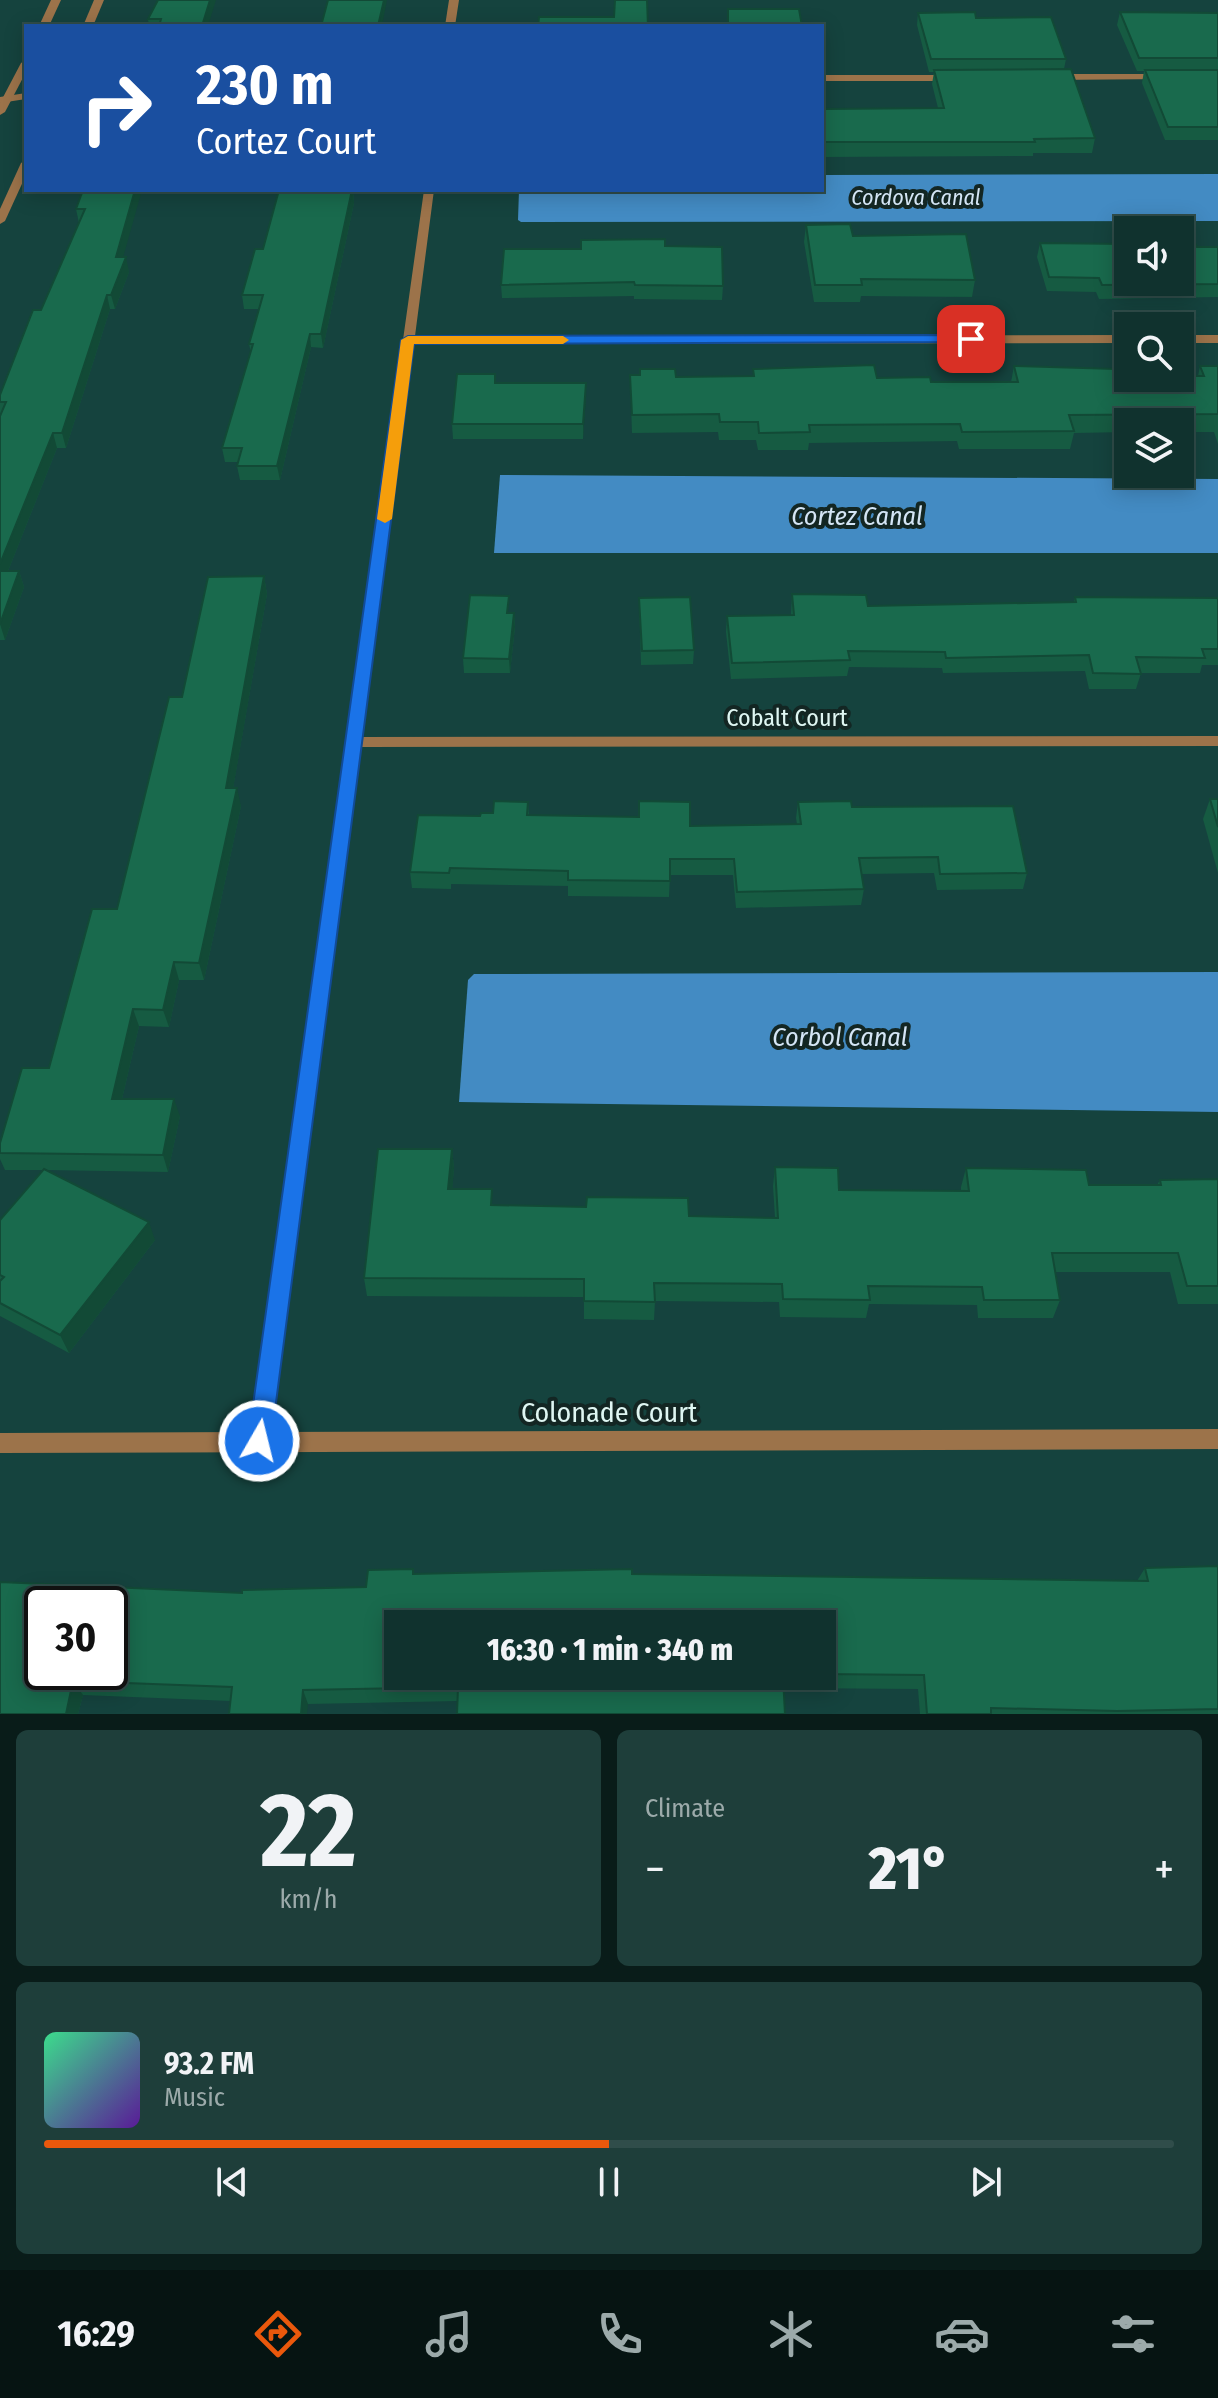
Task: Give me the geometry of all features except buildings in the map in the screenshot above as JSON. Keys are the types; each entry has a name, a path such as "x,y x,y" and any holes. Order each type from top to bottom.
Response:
{"street":[{"path":"45,24 56,0"},
{"path":"89,24 99,0"},
{"path":"450,24 454,0"},
{"path":"1037,78 1173,77"},
{"path":"0,112 4,100 22,78"},
{"path":"824,78 960,78"},
{"path":"4,100 24,96"},
{"path":"0,221 24,167"},
{"path":"259,1441 429,192"},
{"path":"408,340 1114,339"},
{"path":"1194,339 1218,339"},
{"name":"Cobalt Court","path":"356,742 1218,741"},
{"name":"Colonade Court","path":"0,1443 1218,1439"}],"water":[{"name":"Cordova Canal","path":"1218,174 1218,221 1194,221 1194,216 1114,216 1114,221 518,220 519,192 824,192 824,175"},
{"name":"Cortez Canal","path":"500,475 1114,478 1114,488 1194,488 1194,479 1218,479 1218,553 494,553"},
{"name":"Corbol Canal","path":"1218,972 1218,1112 459,1102 468,980 474,974"}],"slow traffic":[{"path":"385,519 408,340 563,340"}],"route":[{"path":"259,1441 408,340 971,339"}]}
